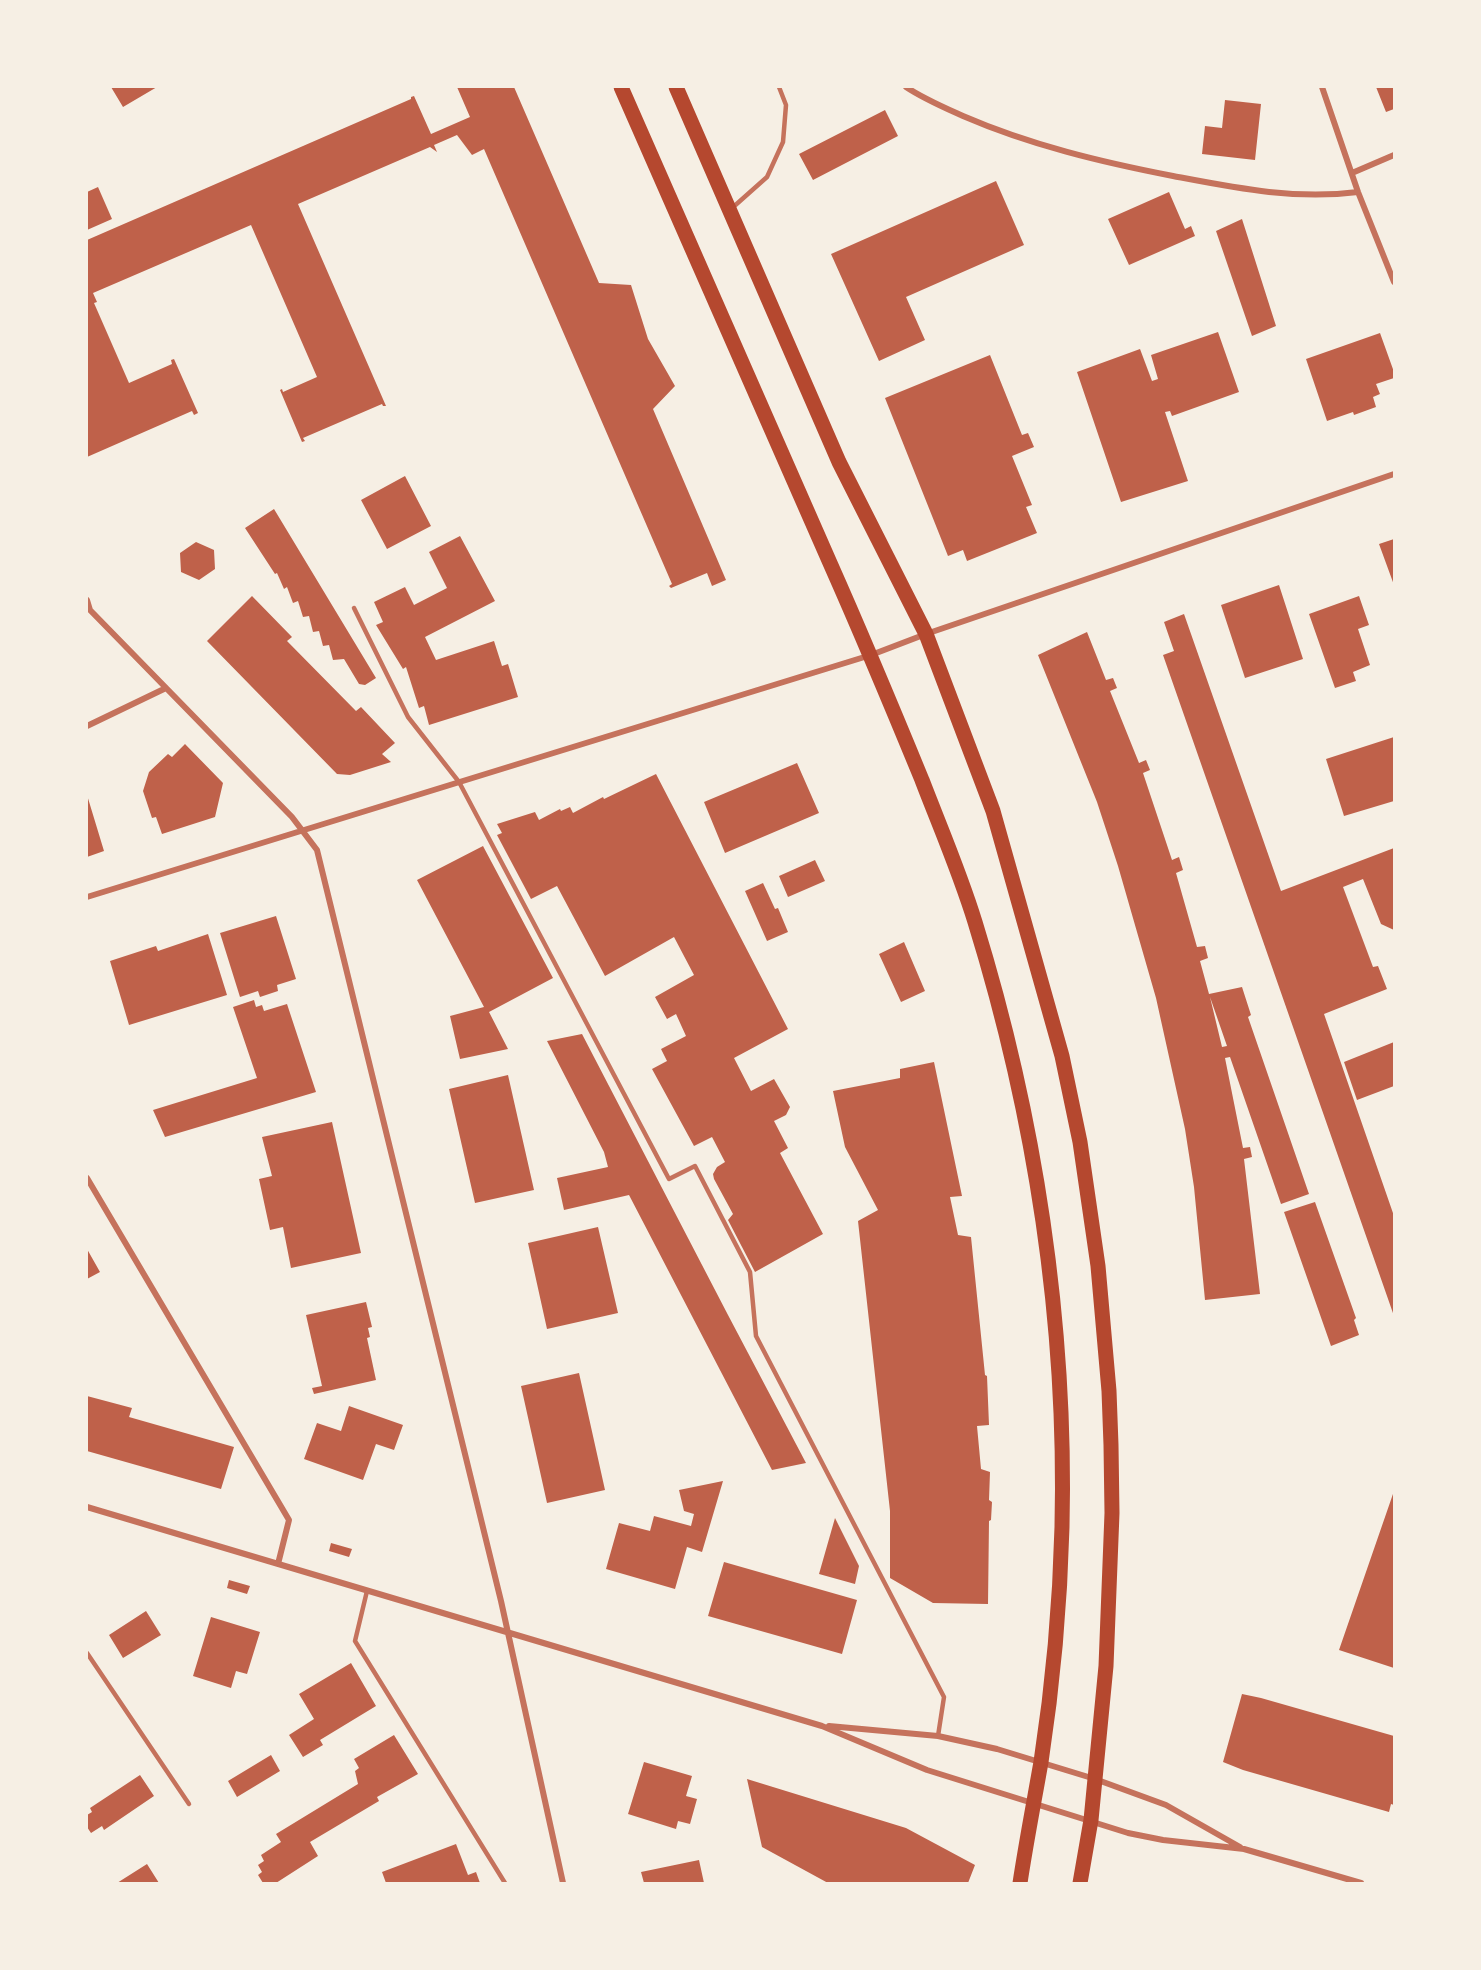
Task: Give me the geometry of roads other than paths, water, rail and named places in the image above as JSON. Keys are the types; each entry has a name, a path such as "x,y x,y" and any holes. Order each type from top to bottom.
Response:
{"main road":[{"path":"621,87 871,655 957,868 992,979 1008,1045 1037,1183 1052,1297 1062,1458 1060,1585 1056,1641 1041,1762 1020,1883"},
{"path":"676,87 839,462 926,634 993,811 1062,1056 1090,1200 1105,1336 1111,1445 1112,1513 1106,1665 1091,1821 1080,1883"},
{"path":"1013,1883 1026,1844"}],"street":[{"path":"906,87 939,105 1016,136 1078,155 1253,190 1328,196 1358,192"},
{"path":"1322,87 1358,192 1394,282"},
{"path":"1352,173 1394,155"},
{"path":"87,897 871,655 926,634 1394,474"},
{"path":"87,600 90,610 303,830 317,850 508,1632 563,1883"},
{"path":"87,726 166,688"},
{"path":"87,1178 289,1520 278,1564"},
{"path":"87,1507 822,1725 927,1770 1128,1833 1163,1840 1244,1849 1361,1883"},
{"path":"822,1725 938,1736 997,1749 1095,1779 1166,1805 1244,1849"}],"lane":[{"path":"729,210 767,177 783,142 786,105 779,87"},
{"path":"354,608 408,717 459,782 669,1179 695,1166 750,1272 756,1336 944,1697 938,1736"},
{"path":"367,1591 355,1641 505,1883"},
{"path":"87,1653 189,1804"}]}
